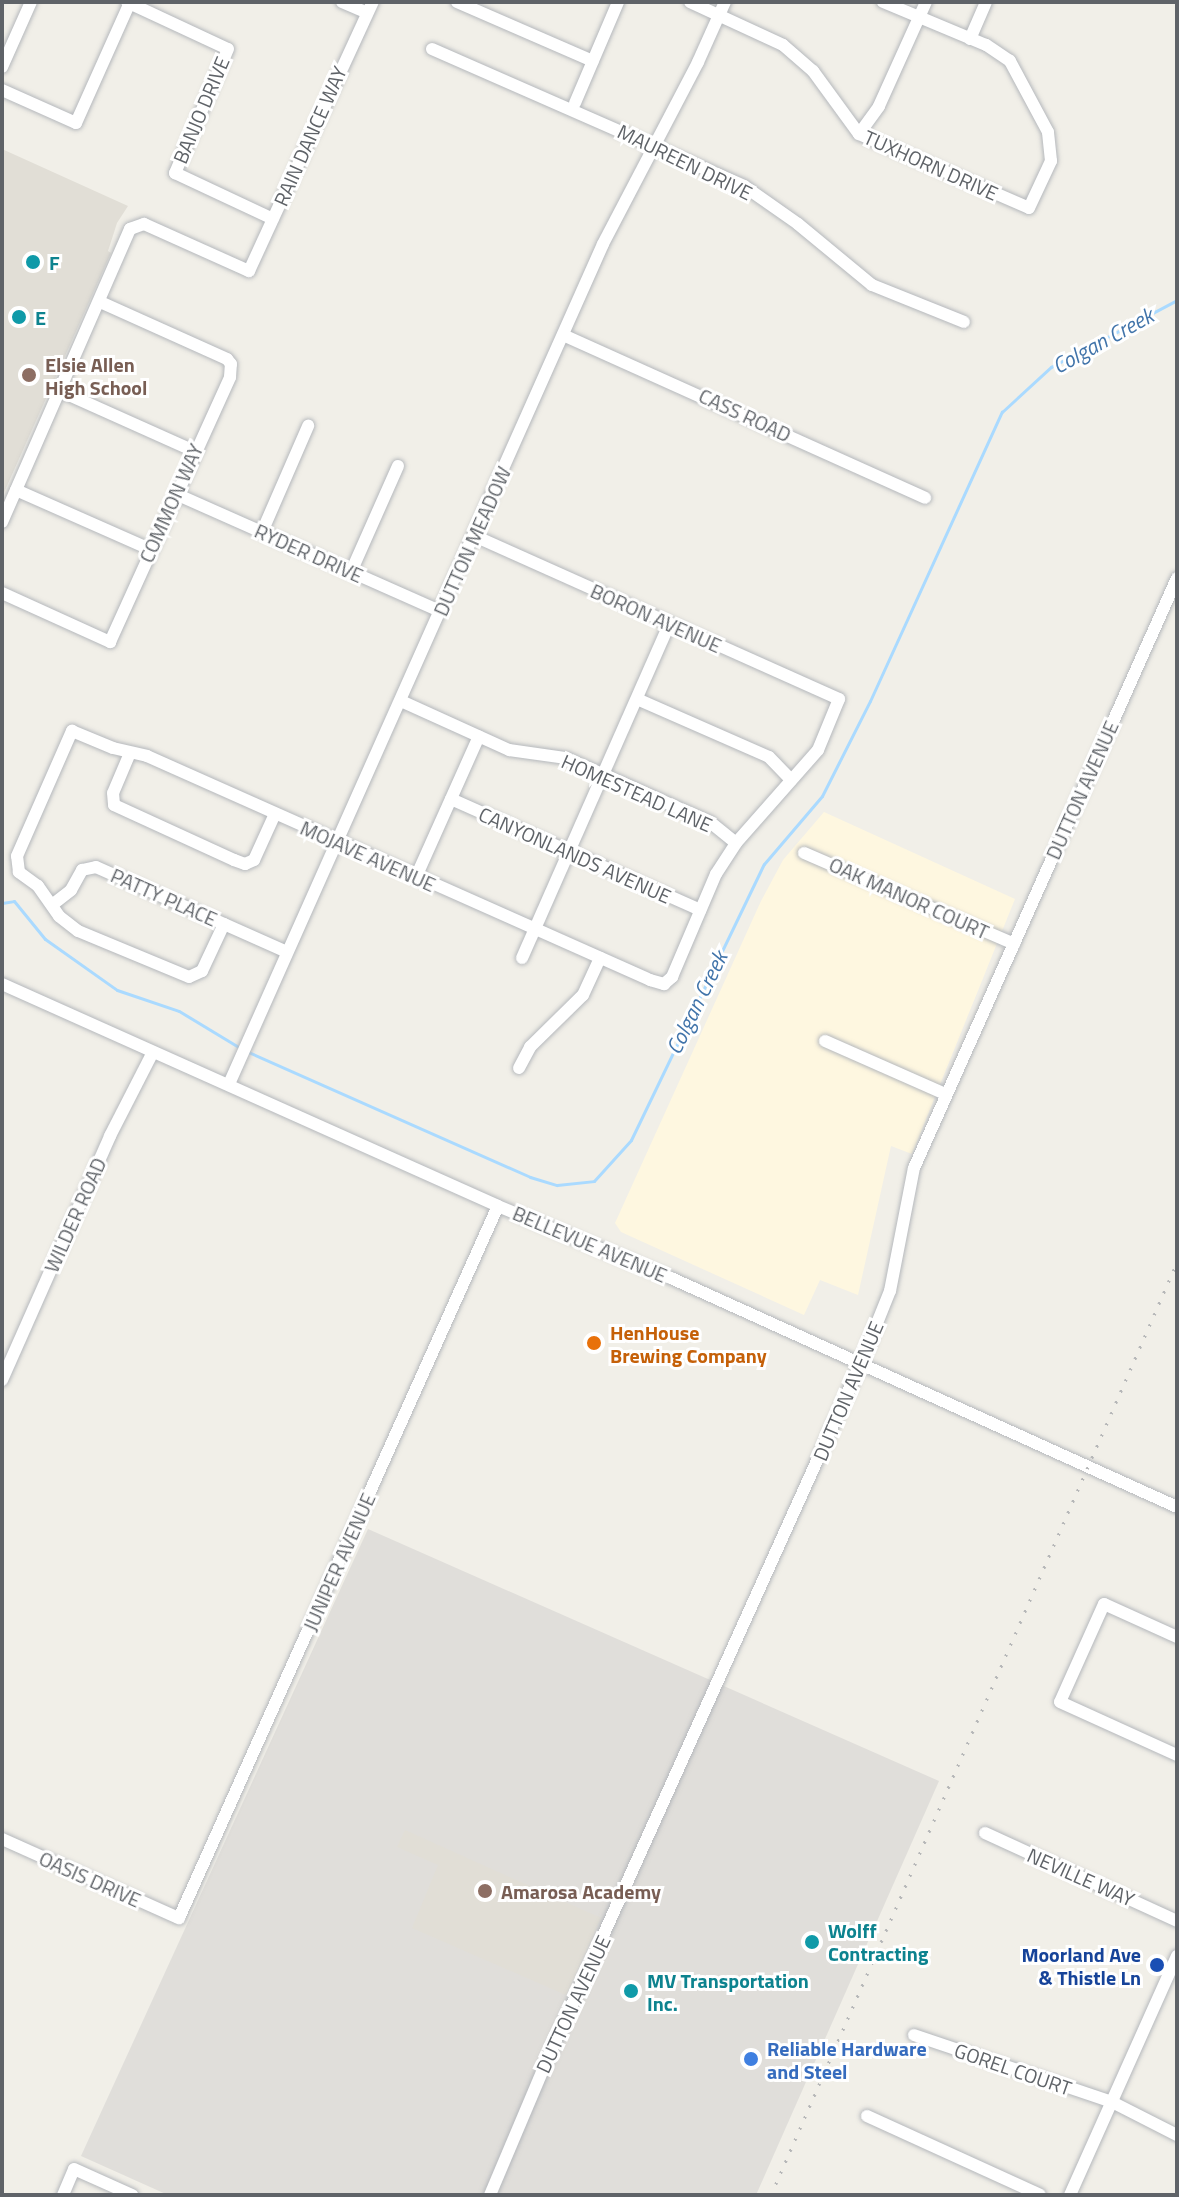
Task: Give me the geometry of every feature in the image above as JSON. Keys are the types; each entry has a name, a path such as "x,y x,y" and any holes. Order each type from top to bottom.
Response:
{"street":[{"path":"2,67 31,2"},
{"path":"2,90 76,123 129,2"},
{"name":"BANJO DRIVE","path":"129,2 228,49 175,173 273,219"},
{"path":"342,2 369,7"},
{"path":"457,2 593,61"},
{"path":"575,103 618,2"},
{"name":"TUXHORN DRIVE","path":"690,2 783,45 813,71 859,134 1029,208 1051,161 1048,132 1010,61 970,39"},
{"name":"DUTTON MEADOW","path":"229,1084 618,212 725,2"},
{"path":"883,2 970,39 986,2"},
{"path":"859,134 879,106 926,2"},
{"name":"RAIN DANCE WAY","path":"100,302 127,235 136,225 153,228 249,271 369,7"},
{"name":"MAUREEN DRIVE","path":"432,49 744,186 798,224 872,285 964,322"},
{"path":"2,522 100,302"},
{"name":"COMMON WAY","path":"2,593 110,642 230,377 231,364 221,356 100,302"},
{"name":"CASS ROAD","path":"563,335 925,498"},
{"path":"60,391 194,451"},
{"path":"262,532 308,426"},
{"path":"351,572 398,466"},
{"path":"16,490 150,549"},
{"name":"RYDER DRIVE","path":"178,495 440,611"},
{"name":"BORON AVENUE","path":"474,536 839,699 818,750 791,780"},
{"name":"DUTTON AVENUE","path":"490,2195 542,2071 861,1363 890,1291 914,1168 1177,578"},
{"path":"522,958 669,625"},
{"path":"637,699 769,757 791,780 736,843 700,910"},
{"name":"HOMESTEAD LANE","path":"401,701 509,750 566,758 710,822 736,843"},
{"name":"MOJAVE AVENUE","path":"52,905 38,886 19,872 16,861 72,731 130,753 147,756 664,984 672,977 700,910"},
{"path":"416,877 479,736"},
{"path":"130,753 113,793 114,805 234,860 245,864 254,860 275,814"},
{"name":"CANYONLANDS AVENUE","path":"451,799 700,910"},
{"name":"OAK MANOR COURT","path":"804,853 1014,944"},
{"name":"PATTY PLACE","path":"52,905 71,890 82,870 96,867 287,952"},
{"path":"52,905 78,931 189,977 202,971 224,924"},
{"path":"519,1068 530,1047 583,995 600,958"},
{"name":"BELLEVUE AVENUE","path":"3,988 229,1084 498,1206 861,1363 1177,1507"},
{"path":"825,1041 945,1094"},
{"name":"WILDER ROAD","path":"2,1380 110,1136 153,1052"},
{"name":"JUNIPER AVENUE","path":"179,1918 498,1206"},
{"path":"1177,1637 1104,1604 1060,1702 1177,1755"},
{"name":"NEVILLE WAY","path":"985,1833 1177,1921"},
{"name":"OASIS DRIVE","path":"2,1839 179,1918"},
{"path":"1070,2195 1112,2102 1172,1984 1177,1956"},
{"name":"GOREL COURT","path":"914,2035 1112,2102 1177,2135"},
{"path":"867,2116 1040,2195"},
{"path":"63,2195 74,2169 132,2195"}],"shaded area":[{"name":"Elsie Allen High School","path":"2,149 128,206 117,223 108,251 111,253 2,497"},
{"path":"824,812 1015,899 912,1154 891,1146 858,1295 820,1280 804,1315 621,1232 615,1223 761,901 783,860"},
{"path":"368,1529 939,1781 756,2195 168,2195 81,2156"},
{"name":"Amarosa Academy","path":"405,1830 601,1918 566,1995 412,1928 438,1865 397,1847"}],"waterway":[{"name":"Colgan Creek","path":"246,1051 530,1177 557,1185 594,1181 631,1140 764,864 822,796 870,701 1002,412 1051,367 1177,300"},
{"name":"Colgan Creek","path":"2,903 14,901 45,939 117,990 179,1011 240,1048"}],"railway":[{"path":"771,2195 1177,1262"}],"place":[{"name":"F","path":"33,262"},
{"name":"E","path":"19,317"},
{"name":"Elsie Allen High School","path":"29,375"},
{"name":"HenHouse Brewing Company","path":"594,1343"},
{"name":"Amarosa Academy","path":"485,1891"},
{"name":"Wolff Contracting","path":"812,1942"},
{"name":"Moorland Ave & Thistle Ln","path":"1157,1965"},
{"name":"MV Transportation Inc.","path":"631,1991"},
{"name":"Reliable Hardware and Steel","path":"751,2059"}]}
